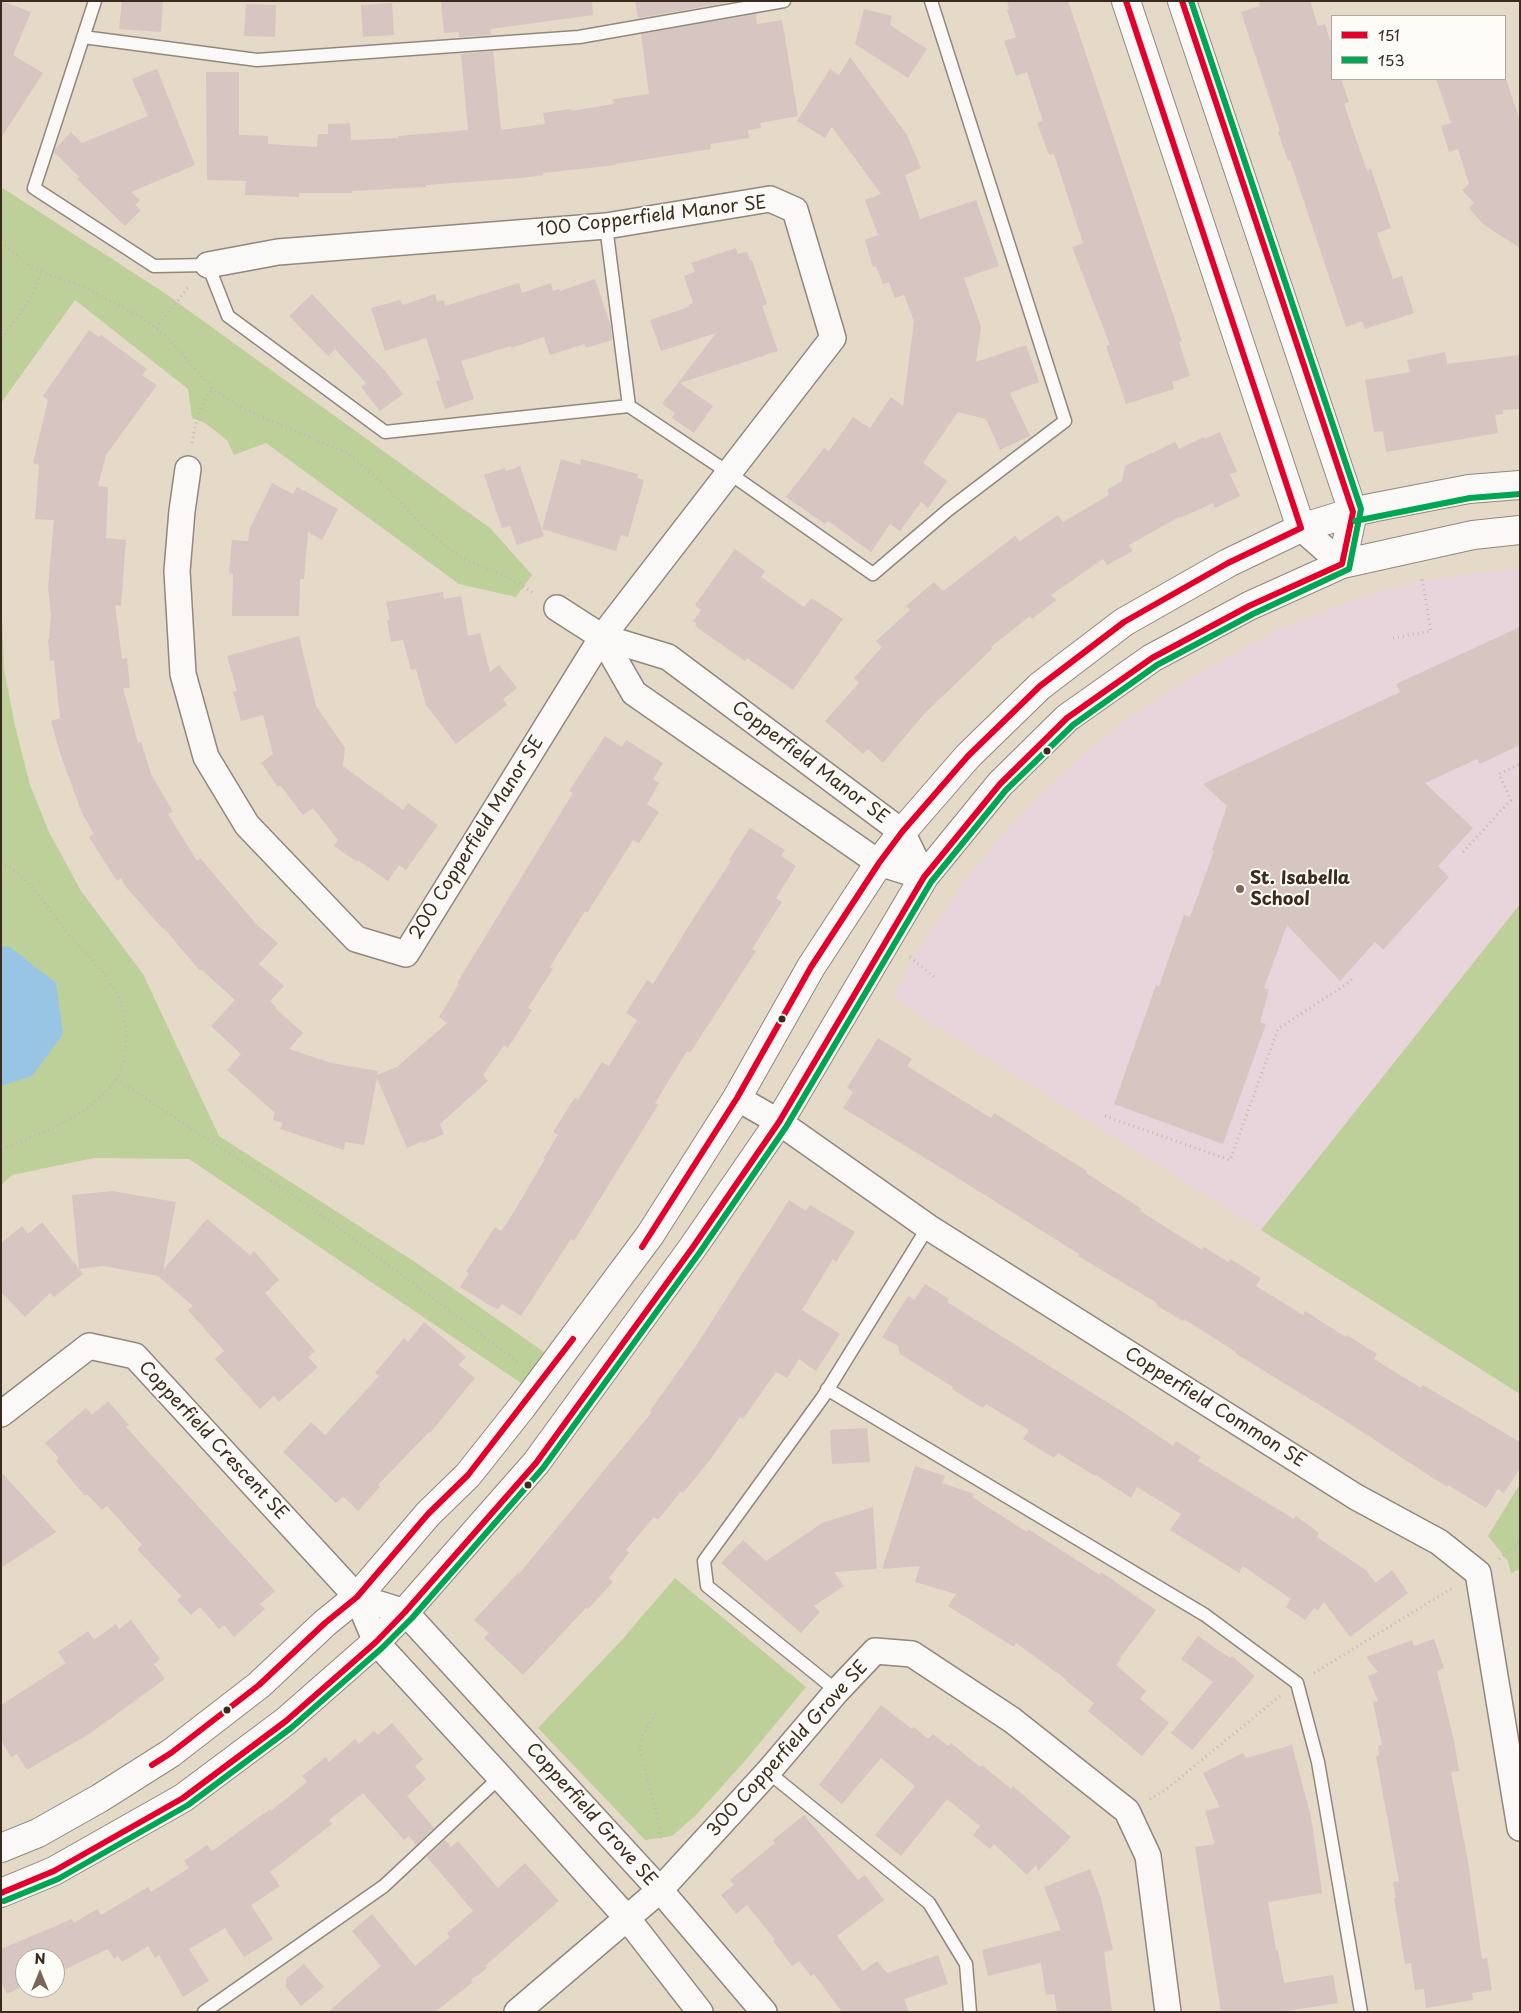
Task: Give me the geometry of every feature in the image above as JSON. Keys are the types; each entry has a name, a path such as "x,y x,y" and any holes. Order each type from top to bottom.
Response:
{"street":[{"path":"1126,1 1302,528 1342,564"},
{"path":"1182,1 1353,512 1342,564"},
{"name":"100 Copperfield Manor SE","path":"208,264 278,252 606,226 770,199 795,210 833,338 602,637"},
{"name":"200 Copperfield Manor SE","path":"188,469 177,571 183,674 206,757 248,825 356,939 406,954 602,637"},
{"path":"1,1848 38,1833 100,1798 171,1753 259,1685 357,1597 428,1514 468,1475 650,1236 737,1098 811,967 879,863 902,832 968,756 1040,686 1124,622 1228,563 1302,528 1353,512 1469,489 1520,485"},
{"path":"1,1893 54,1871 183,1798 286,1721 376,1642 405,1612 536,1463 693,1247 779,1122 924,877 1000,784 1067,718 1152,658 1249,606 1342,564 1473,535 1520,530"},
{"name":"Copperfield Manor SE","path":"557,608 602,637 668,657 902,832 924,877"},
{"name":"Copperfield Manor SE","path":"602,637 634,693 879,863 924,877"},
{"name":"Copperfield Common SE","path":"737,1098 779,1122 928,1227 1356,1497 1439,1542 1478,1573"},
{"name":"Copperfield Crescent SE","path":"1,1414 89,1346 134,1356 357,1597"},
{"path":"1478,1573 1520,1828"},
{"path":"357,1597 405,1612"},
{"path":"357,1597 376,1642 627,1918 700,2012"},
{"name":"Copperfield Grove SE","path":"405,1612 660,1890 517,2012"},
{"name":"300 Copperfield Grove SE","path":"660,1890 768,1772 837,1691 875,1652 912,1654 1012,1720 1127,1811 1148,1856 1168,2012"},
{"path":"38,1833 54,1871"},
{"path":"660,1890 764,2012"}],"lane":[{"path":"95,1 34,188 154,266 208,264 228,316 385,432 629,406 729,472 873,574 948,510 1065,421 931,1"},
{"path":"83,36 257,60 579,36 784,1"},
{"path":"606,226 629,406"},
{"path":"837,1691 707,1586 704,1562 827,1389 928,1227"},
{"path":"827,1389 1205,1615 1297,1683 1318,1762 1361,2012"},
{"path":"768,1772 929,1903 966,1964 970,2012"},
{"path":"204,2012 384,1886 500,1777"}],"path":[{"path":"1,242 24,263 41,272 88,289 129,309 167,337 213,389 235,404 259,416 346,452 381,482 449,550 467,561 502,574 557,608"},
{"path":"156,328 208,264"},
{"path":"1,338 28,302 37,286 41,272"},
{"path":"188,469 194,426 203,404 213,389"},
{"path":"1393,638 1431,631 1422,579"},
{"path":"1463,852 1511,800 1499,774 1520,764"},
{"path":"1,862 27,880 70,936 109,980 122,1006 126,1035 116,1079 97,1099 50,1130 1,1150"},
{"path":"910,956 937,980"},
{"path":"1105,1116 1230,1160 1278,1029 1348,983 1354,977"},
{"path":"116,1079 287,1191 372,1252 542,1380"},
{"path":"1127,1811 1164,1791 1297,1683 1478,1573 1520,1542"},
{"path":"656,1714 643,1734 640,1750 658,1820 661,1840"}],"shaded area":[{"name":"St. Isabella School","path":"1520,568 1520,904 1261,1230 893,998 916,953 970,874 1029,805 1089,749 1134,714 1205,669 1279,629 1349,602 1387,589 1431,579"}],"green space":[{"path":"1,187 163,292 490,528 532,575 516,597 459,584 266,443 234,455 227,440 205,423 192,418 188,389 75,300 1,403"},
{"path":"1,517 4,669 15,726 30,785 49,832 81,891 143,974 219,1136 415,1262 547,1354 524,1385 189,1159 94,1158 12,1175 1,1185"},
{"path":"1520,904 1520,1394 1261,1230"},
{"path":"1520,1484 1520,1569 1511,1573 1508,1561 1488,1536"},
{"path":"675,1578 806,1687 744,1762 696,1815 672,1836 645,1840 538,1728 620,1642"}],"water":[{"path":"1,946 10,947 56,983 63,1034 32,1076 1,1086"}],"building":[{"path":"1,1 31,12 13,55 43,73 1,138"},
{"path":"122,1 163,1 161,32 119,29"},
{"path":"441,1 592,1 593,15 490,29 491,35 459,37 459,32 444,33"},
{"path":"635,1 736,1 638,18"},
{"path":"1007,1 1068,1 1182,341 1179,342 1190,376 1172,382 1174,389 1126,404 1106,346 1110,345 1072,247 1083,243 1054,154 1049,155 1037,123 1043,121 1027,72 1016,76 1004,41 1016,37 1007,10 1009,9"},
{"path":"1258,1 1310,1 1318,26 1325,24 1331,42 1331,80 1341,80 1349,102 1344,104 1367,171 1371,169 1391,228 1377,233 1393,279 1402,276 1414,313 1365,329 1362,321 1346,327 1290,160 1288,161 1278,132 1280,131 1241,12 1260,6"},
{"path":"392,3 394,35 363,37 361,5"},
{"path":"246,4 276,5 275,37 244,36"},
{"path":"864,9 892,16 890,25 927,49 908,78 855,44"},
{"path":"756,14 757,24 782,20 798,116 760,123 761,128 748,130 749,138 710,144 711,149 616,165 543,173 543,175 521,178 426,185 426,187 352,191 352,193 299,193 299,197 245,195 246,181 207,180 206,72 239,72 239,135 268,136 268,144 317,147 318,134 328,134 328,124 350,123 351,140 398,138 398,136 468,130 461,54 493,51 501,130 545,124 543,113 571,109 571,111 614,104 613,99 649,94 641,34"},
{"path":"850,57 907,135 921,168 905,175 920,219 976,200 999,266 964,278 981,327 976,362 1026,345 1039,382 1010,393 1030,436 1000,450 986,419 958,412 923,463 947,481 928,508 921,502 900,531 890,524 871,552 828,521 825,524 786,497 824,448 829,451 853,417 870,428 891,397 903,406 914,321 904,295 895,298 889,282 883,284 876,266 873,267 865,240 878,235 865,200 881,194 832,127 825,138 797,121 830,69 839,75"},
{"path":"157,69 195,165 131,192 140,200 135,205 141,210 125,226 77,179 79,177 54,152 71,132 82,143 148,116 132,79"},
{"path":"1506,79 1520,121 1520,248 1484,225 1469,208 1474,203 1462,190 1469,184 1458,149 1449,152 1441,126 1451,123 1436,80"},
{"path":"736,248 738,254 747,252 750,261 752,260 767,304 762,306 778,351 680,383 713,406 694,433 672,418 675,413 662,404 716,333 661,351 650,320 689,307 693,303 684,276 695,272 691,263"},
{"path":"595,279 611,327 612,340 586,348 584,344 550,355 544,337 461,361 474,399 445,409 436,381 440,380 426,338 385,351 371,308 400,300 403,305 435,294 437,302 444,300 445,306 519,283 522,293 551,283 553,291 559,289 560,291"},
{"path":"312,294 385,371 403,394 380,411 361,387 366,383 335,349 328,356 289,316"},
{"path":"89,330 99,337 101,335 147,369 142,375 157,385 106,455 98,486 108,487 106,538 126,540 121,606 115,605 122,659 127,658 130,688 123,688 138,743 141,742 151,774 173,812 168,814 197,861 200,858 257,925 278,943 259,964 284,986 270,1001 275,1008 303,1033 289,1049 331,1063 378,1071 377,1075 397,1067 447,1023 439,1017 459,984 457,983 573,793 569,791 605,736 622,747 626,740 663,763 653,779 659,783 647,804 659,812 639,843 633,840 587,913 585,911 550,967 553,969 528,1008 532,1010 508,1048 504,1045 483,1075 488,1081 440,1124 444,1134 423,1143 423,1141 407,1148 377,1078 364,1145 345,1142 344,1150 280,1129 283,1123 273,1120 275,1113 227,1070 241,1054 211,1026 235,1000 202,970 199,970 126,887 121,878 117,881 89,837 94,834 82,813 61,756 51,721 60,718 54,660 50,661 48,639 51,615 48,588 54,520 35,519 39,465 33,463 48,400 43,396"},
{"path":"1445,352 1447,364 1520,355 1520,409 1503,410 1503,414 1495,415 1498,433 1386,452 1383,431 1374,432 1365,380 1410,372 1407,360"},
{"path":"1220,432 1237,472 1230,474 1240,496 1215,508 1213,503 1179,517 1129,545 1133,551 1107,565 1103,559 1051,595 1056,600 1032,619 1030,616 991,647 992,649 924,714 883,763 868,749 863,754 825,721 859,683 854,678 882,647 876,641 910,610 906,606 934,582 943,591 1015,536 1020,541 1058,515 1063,522 1109,495 1107,490 1122,481 1125,466 1175,442 1179,449 1204,437 1205,439"},
{"path":"561,459 580,465 581,459 638,474 637,478 644,480 628,537 621,535 616,551 542,529"},
{"path":"520,466 544,536 517,545 510,526 502,528 484,475 505,468 506,471"},
{"path":"272,483 293,494 297,487 338,509 322,540 308,532 304,579 300,579 299,616 232,616 233,574 229,573 232,540 248,541 250,528"},
{"path":"735,549 765,571 761,577 804,607 812,598 843,619 793,690 747,658 745,661 695,626 697,624 693,621 701,610 695,605"},
{"path":"443,592 444,599 461,596 468,636 480,633 490,672 499,665 517,688 503,699 507,705 456,744 426,705 416,669 411,670 403,640 391,642 387,620 390,620 386,602"},
{"path":"1520,627 1520,745 1480,764 1477,759 1425,783 1473,828 1438,866 1449,877 1383,950 1375,942 1340,981 1287,925 1264,988 1269,990 1260,1022 1266,1024 1223,1144 1114,1104 1156,985 1159,986 1184,915 1190,917 1214,851 1212,850 1227,806 1203,784 1400,692 1396,684"},
{"path":"299,636 316,706 345,748 343,766 403,810 408,803 438,825 406,870 399,865 388,881 334,846 338,840 313,808 303,815 280,785 278,787 261,763 273,754 263,715 241,721 233,692 237,691 227,656"},
{"path":"750,828 785,850 781,856 796,866 776,898 782,902 752,949 756,951 690,1053 687,1051 655,1103 658,1105 574,1241 571,1239 521,1316 502,1304 498,1309 491,1306 460,1287 469,1273 466,1272 495,1227 501,1231 509,1220 558,1135 553,1132 575,1097 578,1100 602,1062 609,1066 637,1020 626,1013 647,980 653,984"},
{"path":"878,1038 912,1059 907,1066 991,1118 994,1113 1087,1171 1086,1173 1142,1209 1140,1211 1202,1250 1204,1247 1228,1262 1230,1259 1261,1278 1256,1286 1303,1315 1305,1311 1346,1337 1347,1335 1377,1354 1374,1359 1421,1388 1423,1385 1520,1442 1520,1468 1504,1493 1498,1489 1486,1508 1448,1485 1447,1487 1184,1319 1183,1321 1156,1305 1157,1303 1078,1256 1079,1254 843,1108 853,1092 847,1088"},
{"path":"112,1191 176,1202 163,1270 207,1219 250,1255 254,1251 279,1280 265,1293 315,1351 308,1357 318,1367 279,1402 274,1396 260,1409 215,1359 224,1351 188,1310 193,1306 158,1276 103,1266 79,1269 72,1195"},
{"path":"789,1200 806,1211 810,1205 855,1232 836,1262 833,1259 802,1310 840,1334 816,1371 799,1359 787,1378 776,1372 743,1419 740,1417 710,1460 683,1493 681,1491 658,1520 654,1517 626,1550 629,1553 609,1578 613,1582 523,1675 484,1638 489,1633 474,1620 519,1574 652,1412 650,1411 694,1349"},
{"path":"42,1222 83,1274 54,1297 50,1293 25,1317 1,1292 1,1243 22,1226 28,1234"},
{"path":"925,1284 949,1299 947,1302 1126,1414 1173,1446 1176,1441 1201,1457 1198,1461 1294,1519 1296,1516 1319,1533 1317,1537 1367,1571 1375,1583 1392,1570 1408,1593 1350,1637 1324,1602 1318,1610 1314,1608 1305,1620 1286,1607 1291,1599 1243,1566 1239,1573 1170,1530 1181,1514 1137,1487 1131,1498 1058,1453 1054,1458 1023,1439 1029,1430 986,1404 983,1408 900,1354 898,1346 882,1337 908,1296 914,1300"},
{"path":"424,1322 466,1357 459,1365 475,1378 430,1433 378,1485 380,1487 358,1511 343,1496 336,1503 283,1452 311,1422 325,1435 379,1376 375,1373 404,1338 408,1342"},
{"path":"108,1401 129,1425 126,1427 275,1591 260,1604 265,1609 234,1637 224,1625 219,1629 200,1607 191,1615 177,1600 181,1596 137,1549 142,1545 107,1506 102,1510 88,1495 84,1495 56,1461 59,1458 45,1443 86,1408 92,1415"},
{"path":"867,1428 870,1462 832,1464 830,1430"},
{"path":"915,1466 945,1476 942,1483 974,1494 972,1497 1027,1532 1028,1529 1100,1575 1101,1572 1156,1610 1116,1665 1146,1691 1140,1699 1169,1723 1142,1756 1088,1711 1094,1703 1067,1680 1016,1643 1014,1647 948,1606 956,1594 915,1582 920,1566 882,1569"},
{"path":"1,1472 56,1532 1,1568"},
{"path":"873,1507 877,1569 834,1572 844,1586 814,1606 820,1612 801,1633 721,1563 743,1540 766,1561 822,1523"},
{"path":"131,1620 160,1659 154,1664 165,1679 89,1734 27,1770 17,1754 11,1757 1,1740 1,1705 66,1663 58,1652 88,1631 94,1640 116,1624 119,1629"},
{"path":"1198,1636 1230,1658 1232,1656 1255,1676 1192,1750 1171,1733 1213,1682 1181,1659"},
{"path":"1434,1639 1444,1668 1437,1671 1454,1741 1459,1771 1451,1772 1468,1862 1482,1959 1487,1958 1492,1990 1472,1993 1473,2000 1426,2008 1424,1989 1415,1990 1411,1963 1405,1964 1394,1898 1396,1898 1393,1882 1399,1881 1376,1756 1379,1755 1378,1746 1382,1745 1373,1702 1378,1701 1368,1676 1378,1672 1366,1657 1412,1640 1414,1646"},
{"path":"881,1705 912,1729 914,1727 928,1739 933,1734 948,1746 951,1743 1011,1789 1013,1786 1071,1837 1038,1871 1036,1865 1027,1875 994,1844 990,1849 973,1835 980,1826 947,1799 901,1856 875,1835 915,1786 881,1758 842,1804 819,1785"},
{"path":"392,1723 423,1759 415,1766 426,1779 407,1796 434,1828 416,1845 409,1836 404,1840 363,1793 329,1820 332,1824 270,1872 280,1886 251,1905 273,1939 244,1957 225,1928 189,1949 209,1981 183,1997 159,1955 155,1958 148,1946 122,1962 118,1956 114,1959 108,1949 65,1969 65,1948 15,1948 15,1990 7,1994 1,1982 1,1949 72,1919 74,1923 97,1909 101,1915 148,1887 151,1892 189,1868 184,1861 207,1845 212,1851 270,1809 271,1811 307,1782 302,1776 326,1757 329,1762 355,1739 359,1744 374,1731 378,1735"},
{"path":"1292,1745 1311,1817 1322,1893 1268,1902 1276,1950 1278,1950 1284,1983 1333,1975 1338,2003 1280,2012 1221,2012 1195,1847 1215,1844 1205,1811 1220,1807 1203,1773 1243,1753 1246,1758"},
{"path":"804,1815 858,1880 865,1875 884,1900 837,1936 863,1971 877,1961 887,1973 938,1955 948,1984 904,1999 909,2012 842,2012 814,1974 811,1976 799,1961 792,1966 773,1941 775,1940 747,1905 736,1914 721,1895 734,1885 730,1880 775,1843 773,1840"},
{"path":"445,1840 451,1847 458,1841 498,1888 525,1863 559,1901 485,1966 487,1968 471,1980 473,1982 435,2012 328,2012 381,1966 352,1931 372,1914 415,1966 450,1937 447,1933 473,1911 427,1857"},
{"path":"1090,1869 1101,1898 1113,1950 1104,1952 1112,2012 1057,2012 1054,1994 1046,1995 1041,1963 988,1976 982,1950 1061,1930 1044,1887"},
{"path":"304,1964 324,1987 301,2006 286,1987 286,1979"}],"transit line":[{"name":"151","path":"642,1247 737,1098 811,967 879,863 902,832 968,756 1040,686 1124,622 1228,563 1301,528 1126,1"},
{"name":"151","path":"1,1893 54,1871 183,1798 286,1721 376,1642 405,1612 536,1463 693,1247 779,1122 924,877 1000,784 1067,718 1152,658 1249,606 1342,564 1353,512 1182,1"},
{"name":"153","path":"4,1901 58,1879 188,1805 291,1728 382,1648 412,1618 543,1468 700,1252 786,1127 931,882 1006,790 1073,725 1157,665 1253,614 1349,569 1361,509 1191,1"},
{"name":"153","path":"1355,521 1470,498 1520,494"},
{"name":"151","path":"152,1765 171,1753 259,1685 325,1623 357,1597 428,1514 468,1475 573,1339"}],"place":[{"name":"St. Isabella School","path":"1240,889"}]}
